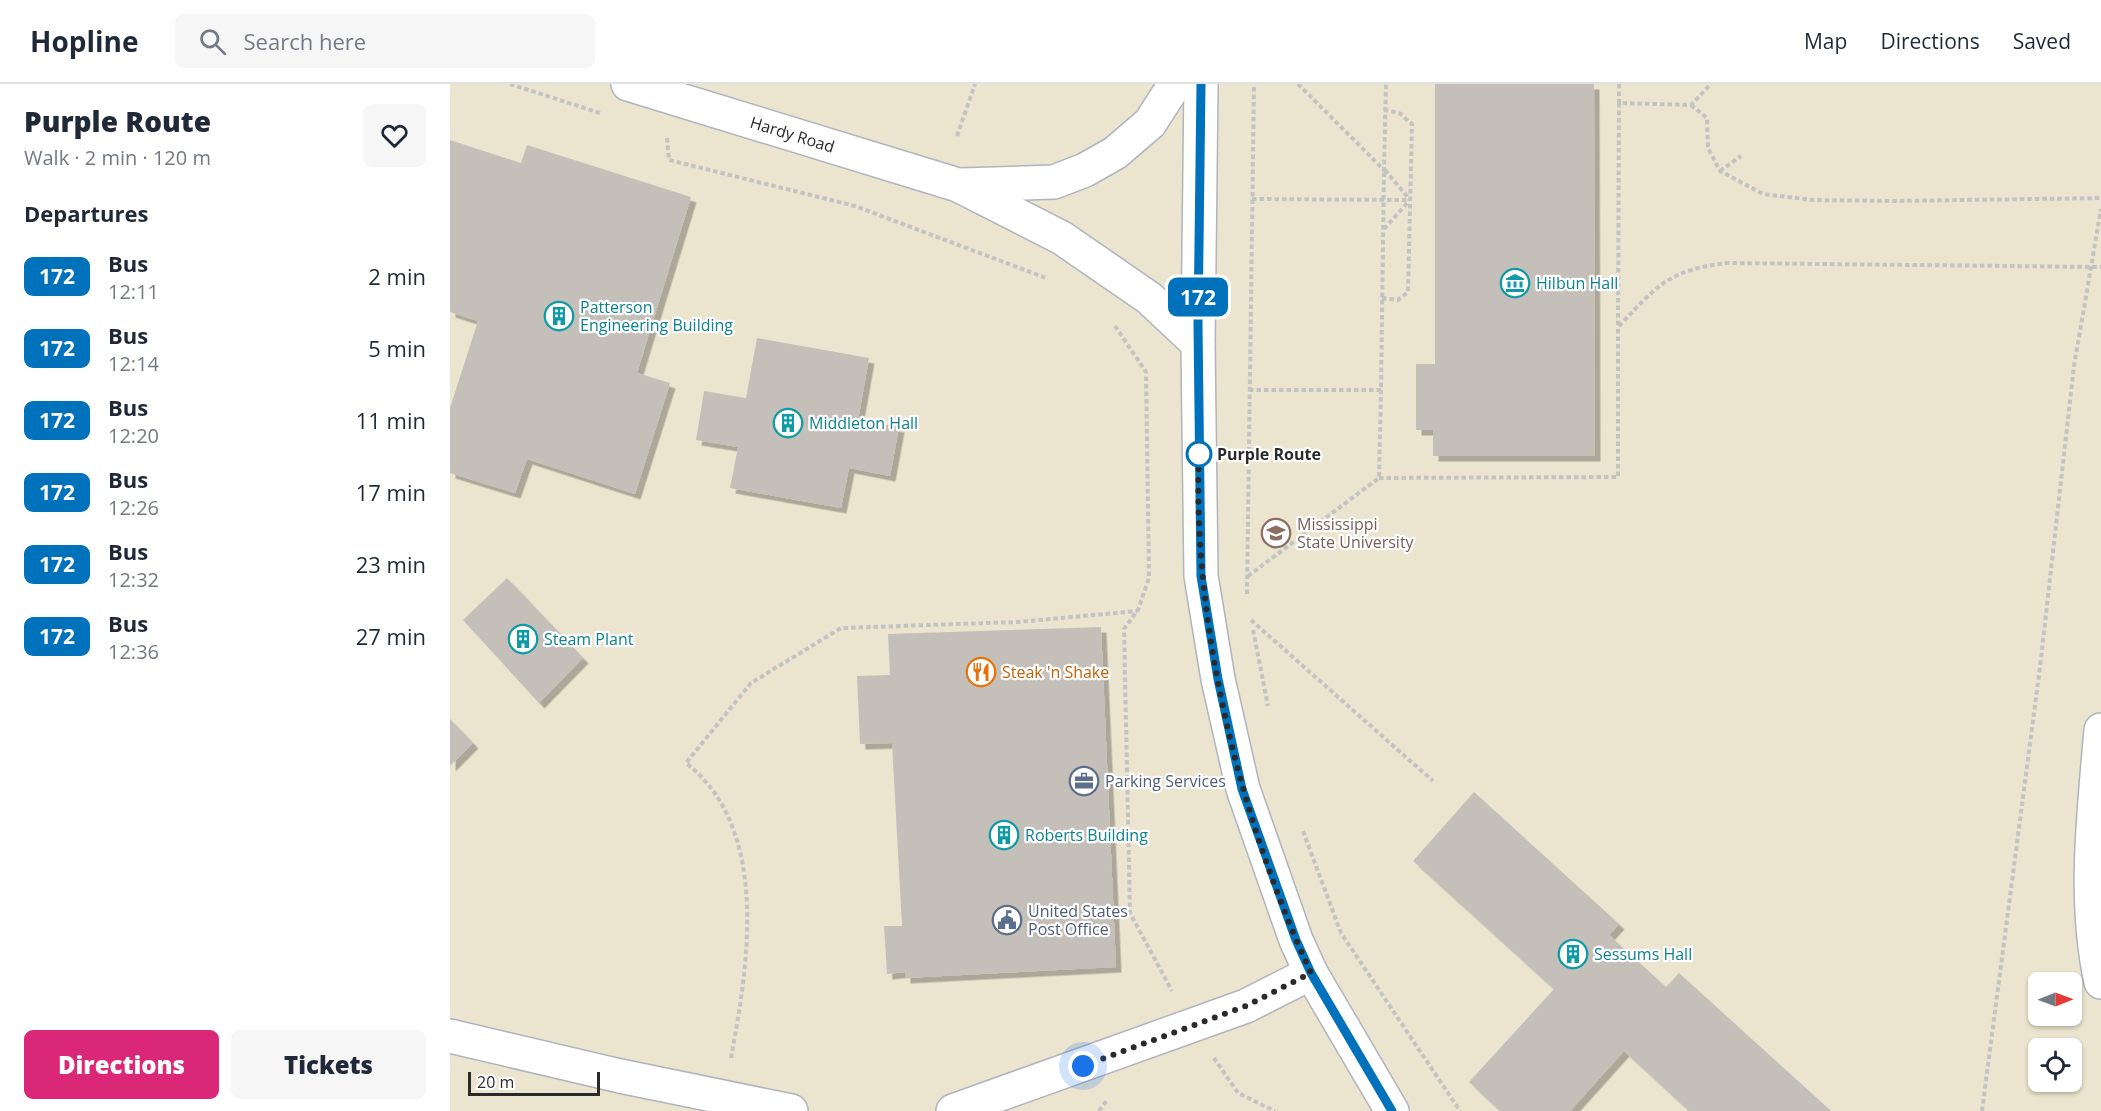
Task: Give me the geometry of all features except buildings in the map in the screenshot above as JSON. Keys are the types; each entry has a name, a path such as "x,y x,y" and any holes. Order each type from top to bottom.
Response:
{"street":[{"name":"Hardy Road","path":"628,84 958,185 1062,238 1149,298 1198,344"},
{"name":"Hardy Road","path":"958,185 1054,182 1085,170 1116,153 1150,123 1175,84"},
{"path":"1201,84 1198,344 1201,576 1218,679 1242,789 1296,940 1311,973 1392,1111"},
{"path":"2101,730 2090,863 2097,962 2101,982"},
{"path":"953,1111 1246,1006 1311,973"},
{"path":"450,1036 620,1076 791,1111"}],"path":[{"path":"510,84 611,116"},
{"path":"957,136 975,84"},
{"path":"1248,601 1254,84"},
{"path":"1298,84 1384,170 1410,200"},
{"path":"1379,478 1386,84"},
{"path":"1248,577 1379,478 1618,477 1619,84"},
{"path":"1690,105 1711,84"},
{"path":"674,99 667,134 669,160 855,206 1052,280"},
{"path":"1619,103 1690,105 1707,118 1708,148 1720,171 1763,194 1812,200 1894,201 2101,198"},
{"path":"1382,298 1398,300 1408,292 1412,124 1399,113 1385,111"},
{"path":"1720,171 1741,156"},
{"path":"1251,199 1410,200"},
{"path":"1383,230 1410,200"},
{"path":"1982,1111 2040,667 2074,366 2101,209"},
{"path":"1618,327 1667,279 1696,267 1727,263 2101,267"},
{"path":"1113,322 1146,372 1149,578 1138,610 1124,628 1130,912 1194,1026 1238,1093 1275,1111"},
{"path":"1249,390 1381,390"},
{"path":"724,1097 743,994 747,950 742,858 718,796 702,776 686,764 751,683 841,628 1018,622 1138,610"},
{"path":"1250,610 1269,712"},
{"path":"1251,620 1433,781"},
{"path":"1301,824 1341,933 1460,1111"}],"shaded area":[{"name":"Mississippi State University","path":"450,84 2101,84 2101,1111 450,1111"}],"bus line":[{"name":"172","path":"1201,84 1198,325 1201,576 1218,679 1242,789 1296,940 1311,973 1392,1111"}],"place":[{"name":"Hilbun Hall","path":"1515,283"},
{"name":"Patterson Engineering Building","path":"559,316"},
{"name":"Middleton Hall","path":"788,423"},
{"name":"Purple Route","path":"1199,454"},
{"name":"Mississippi State University","path":"1276,533"},
{"name":"Steam Plant","path":"523,639"},
{"name":"Steak 'n Shake","path":"981,672"},
{"name":"Parking Services","path":"1084,781"},
{"name":"Roberts Building","path":"1004,835"},
{"name":"United States Post Office","path":"1007,920"},
{"name":"Sessums Hall","path":"1573,954"}],"route":[{"path":"1083,1066 1246,1006 1311,973 1296,940 1242,789 1218,679 1201,576 1199,454"}]}
